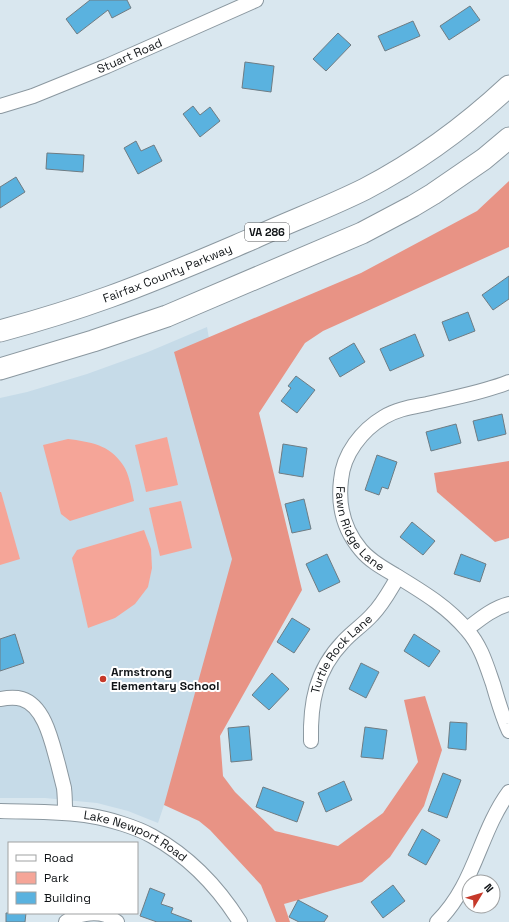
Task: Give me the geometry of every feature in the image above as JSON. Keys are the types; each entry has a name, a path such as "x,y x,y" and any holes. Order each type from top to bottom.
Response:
{"highway":[{"name":"Fairfax County Parkway","path":"0,331 77,308 143,284 337,202 364,189 410,163 457,130 509,86"},
{"path":"0,368 93,342 167,316 362,233 402,213 433,194 484,159 509,138"}],"street":[{"name":"Stuart Road","path":"0,106 33,96 107,66 256,0"},
{"name":"Fawn Ridge Lane","path":"509,382 491,389 400,410 385,417 359,438 350,451 341,475 339,492 345,524 352,538 362,550 374,562 441,605 467,629 484,657 509,731"},
{"name":"Turtle Rock Lane","path":"312,741 311,721 313,702 324,667 344,640 372,615 398,577"},
{"path":"467,629 489,612 509,604"},
{"path":"0,699 21,698 37,710 46,725 64,789 65,813"},
{"path":"437,922 458,897 467,880 492,821 509,792"},
{"name":"Lake Newport Road","path":"0,811 65,813 92,816 118,823 151,836 174,850 192,865 214,887 240,922"},
{"path":"66,922 72,918 86,914"},
{"path":"96,914 107,916 117,922"}],"shaded area":[{"path":"509,181 509,247 323,331 305,343 259,413 302,590 220,736 223,776 235,792 275,831 338,846 383,813 418,762 404,700 425,696 442,750 424,806 390,857 362,882 284,904 290,922 276,922 261,885 210,830 199,821 164,805 232,559 174,352 361,273 477,211"},
{"name":"Armstrong Elementary School","path":"207,327 247,559 158,823 128,811 97,803 45,798 0,798 0,398 27,392 87,374 148,352"},
{"path":"509,461 509,538 495,542 437,492 434,473"}],"green space":[{"path":"167,437 178,485 146,492 135,445"},
{"path":"68,439 98,445 112,452 123,465 127,473 134,501 70,521 61,514 43,445"},
{"path":"0,492 20,559 0,565"},
{"path":"181,501 192,548 160,556 149,508"},
{"path":"144,530 151,549 152,568 148,587 135,604 115,618 88,628 72,558 77,550"}],"building":[{"path":"90,0 127,0 131,8 112,18 108,10 77,34 66,19"},
{"path":"470,6 480,20 449,40 440,26"},
{"path":"413,21 420,36 385,51 378,36"},
{"path":"338,33 351,45 326,71 313,59"},
{"path":"245,62 274,66 271,92 242,88"},
{"path":"193,106 200,115 210,107 220,121 200,137 183,114"},
{"path":"136,141 141,151 154,145 162,161 138,174 124,148"},
{"path":"47,153 84,155 83,172 46,169"},
{"path":"16,177 25,192 0,208 0,187"},
{"path":"509,276 509,299 493,310 482,295"},
{"path":"468,312 475,331 449,341 442,322"},
{"path":"415,334 424,356 390,371 380,349"},
{"path":"354,343 365,362 340,377 329,358"},
{"path":"296,376 315,390 297,413 281,401 291,388 288,386"},
{"path":"502,414 506,434 478,441 473,421"},
{"path":"456,424 461,443 431,451 426,432"},
{"path":"283,444 307,448 303,477 279,473"},
{"path":"377,455 397,462 388,489 382,487 379,495 365,490"},
{"path":"304,499 311,529 292,533 285,504"},
{"path":"412,522 435,541 423,555 400,537"},
{"path":"327,554 340,582 319,592 306,564"},
{"path":"461,554 486,564 480,582 454,574"},
{"path":"292,618 310,629 294,653 277,642"},
{"path":"15,634 24,663 0,671 0,639"},
{"path":"414,634 440,651 429,667 404,651"},
{"path":"361,663 379,672 366,698 349,689"},
{"path":"272,673 289,689 269,710 252,695"},
{"path":"450,722 467,723 466,750 448,748"},
{"path":"249,726 252,760 231,762 228,728"},
{"path":"365,727 387,730 383,759 361,757"},
{"path":"443,773 461,780 447,818 428,811"},
{"path":"344,781 352,800 326,812 318,793"},
{"path":"263,787 304,802 297,822 256,807"},
{"path":"422,829 440,840 426,865 408,855"},
{"path":"393,885 405,901 383,918 371,902"},
{"path":"150,888 165,894 161,904 173,908 171,913 192,921 157,922 140,916"},
{"path":"298,900 328,916 324,922 299,922 289,917"},
{"path":"6,913 26,914 25,922 6,922"}],"place":[{"name":"Armstrong Elementary School","path":"103,679"}]}
